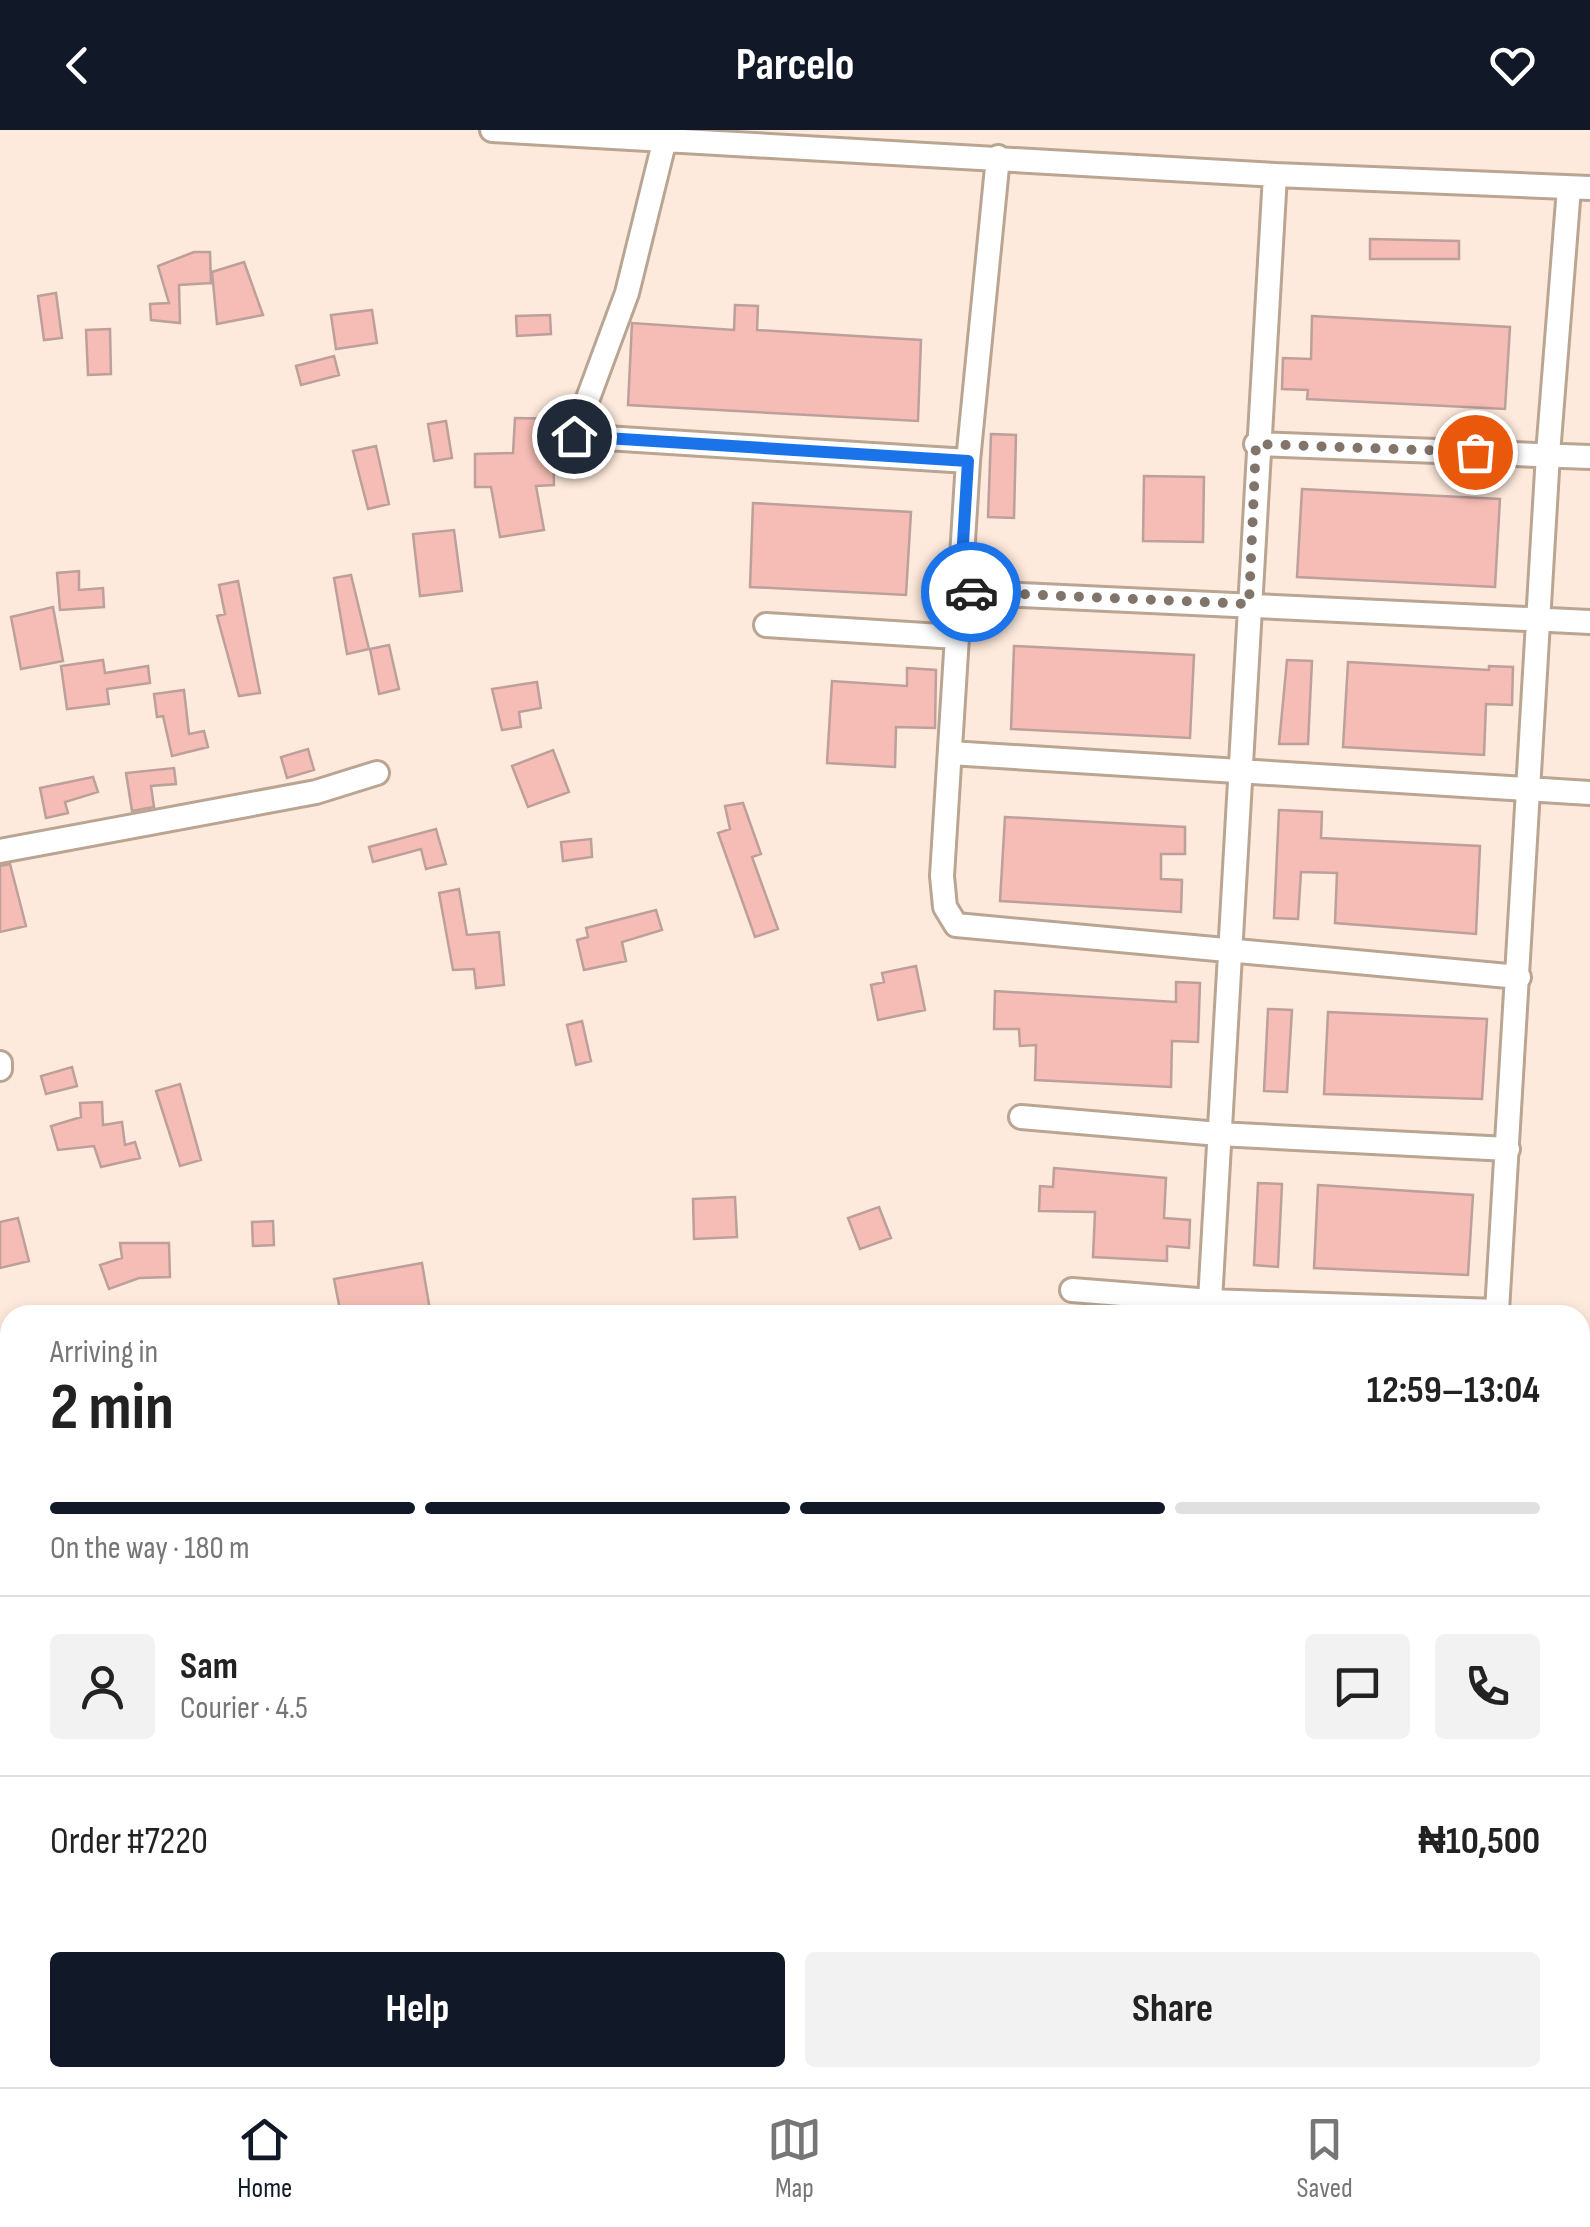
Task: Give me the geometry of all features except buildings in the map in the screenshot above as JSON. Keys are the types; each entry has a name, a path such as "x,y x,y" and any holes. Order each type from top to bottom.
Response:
{"street":[{"path":"492,130 1275,175 1580,188 1548,454 1520,977 1497,1305"},
{"path":"665,139 627,293 574,436 968,461"},
{"path":"998,157 968,461 942,876 944,906 956,925 1520,977"},
{"path":"1210,1301 1256,444 1275,175"},
{"path":"1256,444 1590,456"},
{"path":"960,592 1590,622"},
{"path":"766,625 957,637"},
{"path":"950,752 1590,794"},
{"path":"0,852 316,792 376,773"},
{"path":"1022,1117 1218,1134 1508,1150"},
{"path":"1072,1290 1325,1305"}],"way so far":[{"path":"971,592 1249,604 1256,444 1475,452"}],"route":[{"path":"574,436 968,461 960,592 971,592"}]}
